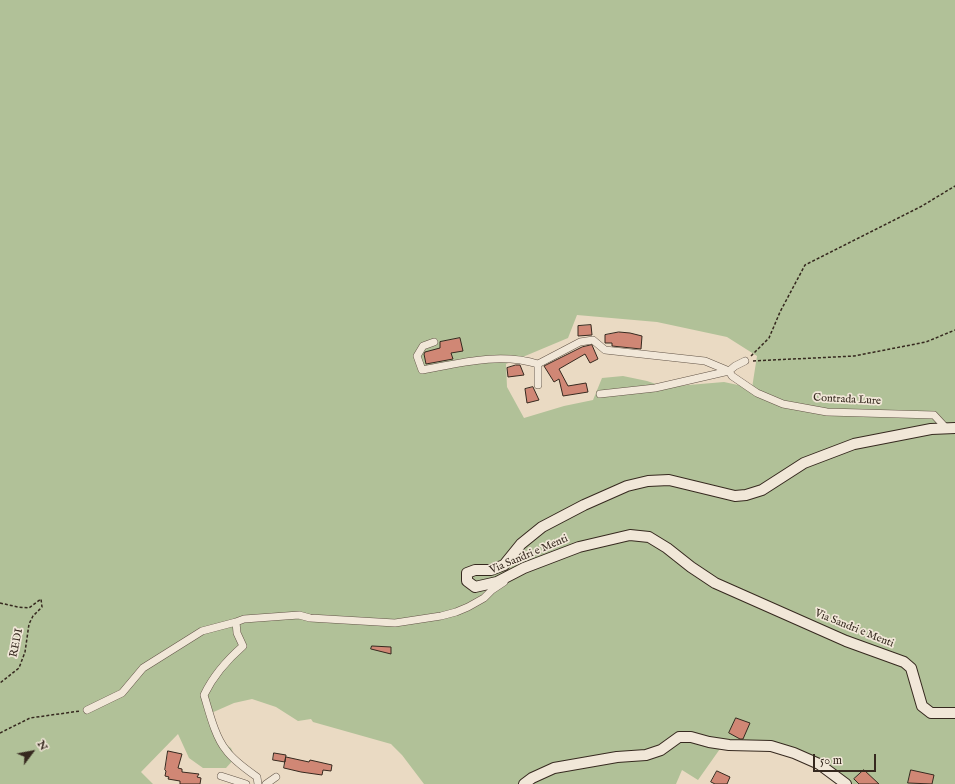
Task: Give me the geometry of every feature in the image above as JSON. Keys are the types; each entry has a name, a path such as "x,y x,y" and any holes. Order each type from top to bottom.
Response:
{"main road":[{"name":"Via Sandri e Menti","path":"950,428 931,429 854,444 804,463 762,490 746,495 735,496 669,480 648,481 627,486 584,505 542,527 521,544 504,565 491,570 475,570 467,573 467,581 475,587 498,582 532,565 579,547 630,535 649,537 667,548 691,567 715,583 846,641 904,662 911,668 922,706 931,713 955,714"},
{"path":"524,784 532,778 554,768 617,757 646,755 661,750 679,737 691,736 709,742 729,745 771,746 794,753 818,764 846,784"}],"street":[{"name":"Contrada Lure","path":"538,364 580,342 593,340 605,350 705,361 729,371 732,376 757,393 783,404 827,412 934,415 950,428"},
{"path":"434,342 423,346 417,356 422,370 487,359 524,359 538,364 538,385"},
{"path":"600,394 655,388 729,371 745,361"},
{"path":"87,710 122,693 143,668 202,631 244,619 299,615 310,618 395,624 456,612 484,598 492,590 505,582 508,577"},
{"path":"236,622 237,633 243,646 231,656 211,681 204,695 213,724 226,750 248,771 257,776 258,784"},
{"path":"221,776 246,784"},
{"path":"266,784 276,778"}],"path":[{"path":"745,361 769,338 780,312 805,265 922,206 955,186"},
{"path":"745,361 854,356 926,342 955,330"},
{"name":"REDI","path":"0,603 29,608 41,599 42,607 33,616 28,624 25,652 19,668 0,683"},
{"path":"0,733 30,718 87,710"}],"green space":[{"path":"0,0 955,0 955,784 843,784 815,765 783,750 722,746 698,780 682,770 676,784 424,784 402,755 391,744 313,722 311,719 298,721 276,707 252,699 234,703 209,714 211,725 215,734 222,742 231,748 235,758 226,768 203,768 189,758 178,734 141,772 153,784 0,784","holes":["577,315 657,322 727,337 757,356 752,388 724,382 665,387 647,381 623,376 602,378 593,400 564,406 524,418 507,387 506,364 568,338"]}],"building":[{"path":"591,325 592,335 578,336 578,326"},
{"path":"619,332 642,336 641,349 612,346 612,343 605,343 605,335"},
{"path":"460,338 463,351 451,353 453,359 426,364 425,352 440,348 440,342"},
{"path":"592,345 598,359 590,363 585,354 559,369 568,386 586,383 588,392 563,396 559,379 554,382 544,366 582,347"},
{"path":"520,365 524,375 508,377 507,368"},
{"path":"533,387 539,400 527,403 525,389"},
{"path":"372,646 391,647 391,654 371,649"},
{"path":"736,718 750,723 743,739 729,733"},
{"path":"168,751 182,754 178,768 182,769 182,772 199,774 197,777 201,778 200,784 180,784 180,781 168,779 169,777 165,776"},
{"path":"274,753 286,755 285,762 273,760"},
{"path":"286,757 332,765 331,771 323,770 322,775 284,768"},
{"path":"864,770 879,784 859,784 854,779"},
{"path":"911,770 934,775 932,784 908,783"},
{"path":"717,771 730,777 727,784 715,784 711,782"}]}
